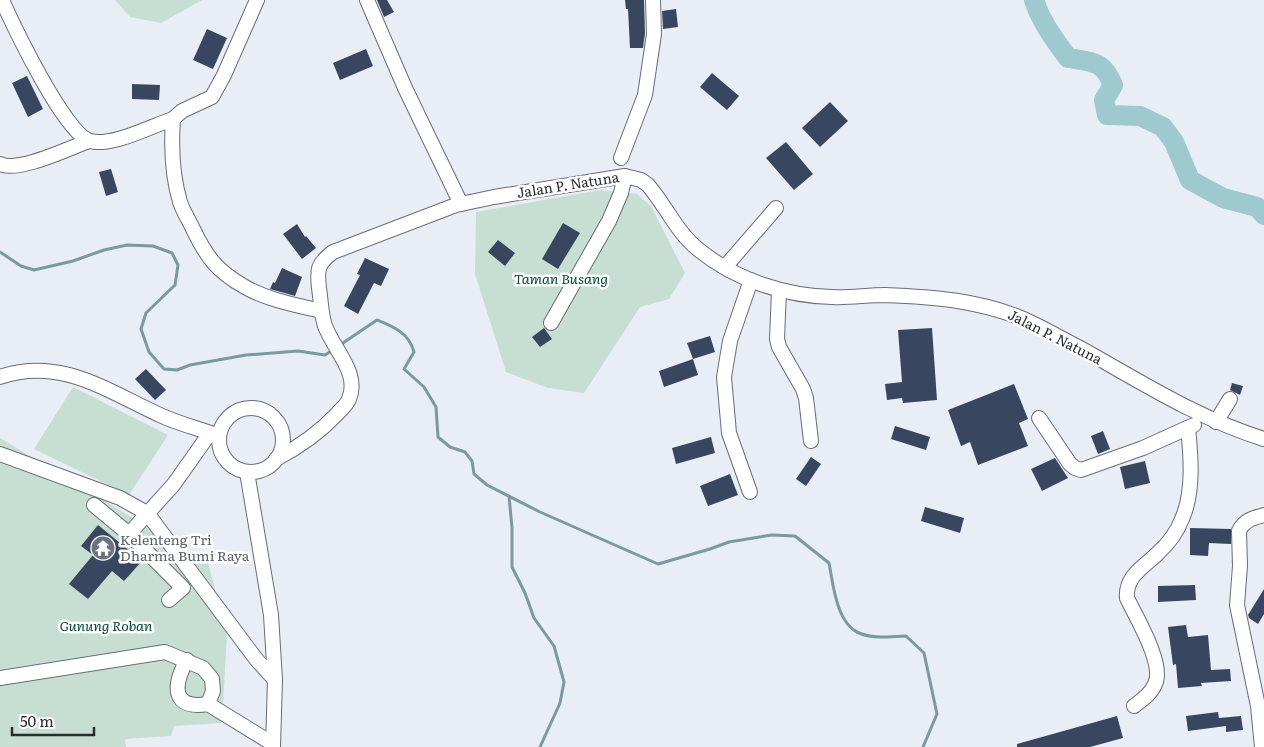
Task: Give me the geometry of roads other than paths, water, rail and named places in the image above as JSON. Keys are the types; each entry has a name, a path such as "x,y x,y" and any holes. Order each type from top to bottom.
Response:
{"street":[{"path":"2,0 28,55 49,92 78,133 89,141"},
{"path":"0,164 13,167 25,165 89,141 106,141 139,133 173,119 182,111 212,97 224,75 257,0"},
{"path":"367,0 405,88 462,204"},
{"path":"551,323 609,221 621,194 620,169 645,94 654,34 654,0"},
{"path":"173,119 173,168 180,203 204,253 222,272 246,288 265,296 321,310"},
{"name":"Jalan P. Natuna","path":"276,460 302,445 349,402 353,386 352,378 331,341 321,310 318,271 326,258 333,252 462,204 620,169 648,185 688,240 698,250 751,280 779,290 833,297 882,295 926,298 990,307 1041,327 1211,420 1264,439"},
{"path":"725,267 776,208"},
{"path":"750,492 729,433 724,377 730,341 751,280"},
{"path":"779,290 777,339 779,347 806,398 811,441"},
{"path":"0,377 12,373 37,370 61,373 100,384 163,416 214,434 221,452 232,466 247,472 264,470 276,460 284,444 281,428 271,414 256,408 239,410 226,420 214,434 174,484 129,534"},
{"path":"1039,418 1064,456 1076,468 1081,470 1143,448 1211,420 1230,399"},
{"path":"1134,706 1148,695 1156,684 1158,674 1156,662 1127,598 1127,589 1132,577 1159,553 1173,536 1183,518 1188,497 1191,462 1188,428"},
{"path":"0,454 120,498 147,513 251,652 275,680"},
{"path":"247,472 271,615 275,680 273,745"},
{"path":"94,505 129,534 183,588 169,600"},
{"path":"1262,747 1258,706 1237,605 1240,566 1238,535 1244,522 1264,515"},
{"path":"0,678 165,652 203,668 212,679 213,690 208,704"},
{"path":"187,660 180,673 178,688 180,698 187,704 198,706 208,704 273,745"},
{"path":"1250,662 1264,665"}],"waterway":[{"path":"1034,0 1044,23 1068,58 1096,64 1109,77 1113,85 1104,100 1107,115 1140,116 1163,127 1174,142 1190,180 1223,198 1257,207 1264,215"},
{"path":"0,252 21,266 34,270 127,245 153,246 172,253 178,265 175,285 146,313 141,329 149,352 164,369 177,370 190,365 246,355 298,351 325,355 333,350"},
{"path":"340,345 377,320 405,335 412,345 414,352 404,369 424,387 436,407 438,437 450,447 465,452 472,461 474,474 487,485 540,512 658,564 729,542 771,535 795,536 829,563 840,612 851,628 859,633 870,636 906,636 924,653 937,714 923,747"},
{"path":"509,496 512,528 512,567 525,593 534,618 554,646 564,682 560,703 540,747"}],"place":[{"name":"Kelenteng Tri Dharma Bumi Raya","path":"103,548"}],"park label":[{"name":"Taman Busang","path":"561,279"},
{"name":"Gunung Roban","path":"106,626"}]}
